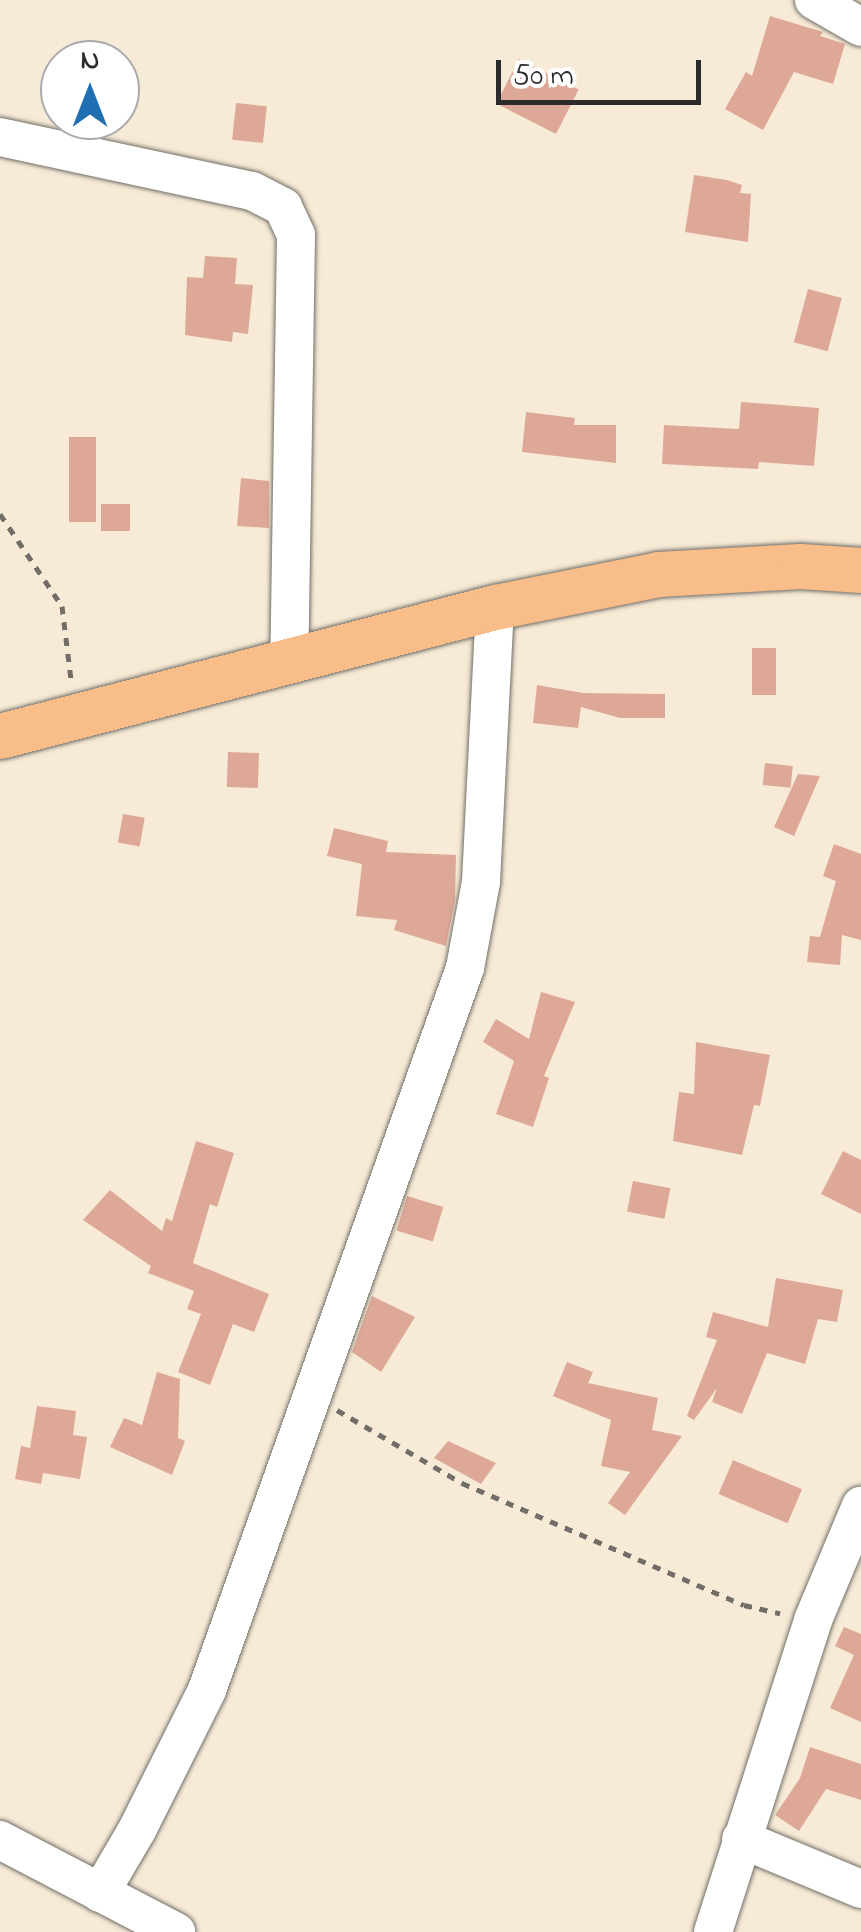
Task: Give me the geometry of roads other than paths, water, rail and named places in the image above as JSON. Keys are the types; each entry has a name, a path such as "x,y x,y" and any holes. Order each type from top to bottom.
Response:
{"main road":[{"path":"0,736 494,607 658,574 800,566 861,570"}],"street":[{"path":"814,0 861,27"},
{"path":"0,138 252,191 283,207 296,235 289,660"},
{"path":"100,1893 137,1830 207,1690 465,968 481,882 494,607"},
{"path":"714,1932 813,1620 861,1506"},
{"path":"741,1839 861,1889"},
{"path":"0,1840 176,1932"}]}
